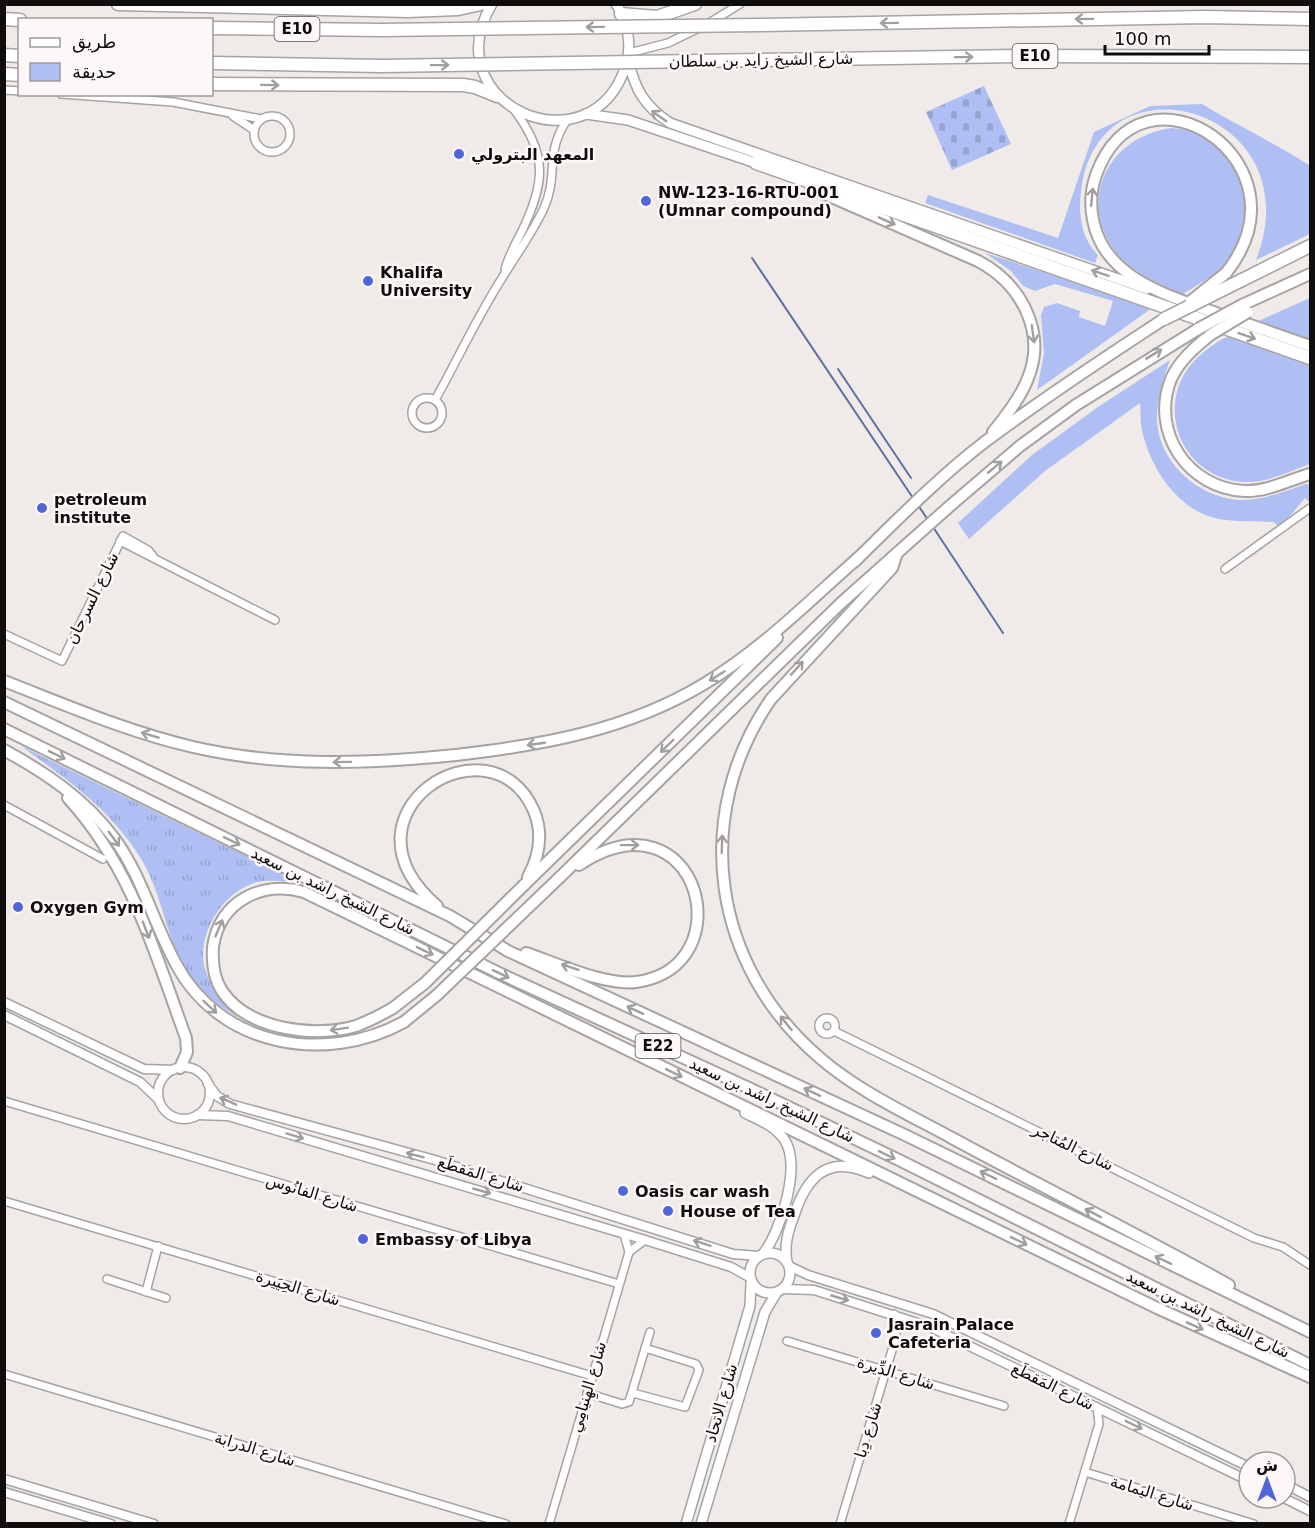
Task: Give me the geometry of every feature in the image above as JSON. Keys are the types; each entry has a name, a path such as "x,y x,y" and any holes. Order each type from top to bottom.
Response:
{"highway":[{"path":"118,4 408,11 458,9 481,4"},
{"path":"618,8 657,16 672,14 695,4"},
{"name":"E10","path":"213,28 382,30 1205,17 1311,19"},
{"name":"شارع الشيخ زايد بن سلطان","path":"213,63 382,66 1035,56 1311,57"},
{"path":"213,84 463,85 497,96"},
{"path":"1242,149 1219,130 1188,120 1154,122 1140,126 1117,142 1106,155 1095,176 1091,208 1100,243 1111,259 1142,283 1175,298 1311,346"},
{"path":"756,163 1311,358"},
{"path":"756,163 978,261 997,273 1012,288 1030,318 1034,356 1028,379 1019,396 986,442"},
{"path":"1260,185 1261,206 1258,226 1246,252 1226,273 1164,319 1094,364 986,442 931,488 858,558 524,885 425,983 393,1008 355,1026 331,1030 280,1027 238,1007 222,992 215,976 212,956 215,934 224,917 235,904 252,893 281,887 304,892 727,1098 1178,1318 1311,1377"},
{"path":"1164,319 1311,246"},
{"path":"4,750 47,776 91,811 114,838 141,884 176,965 195,993 218,1014 256,1035 275,1041 305,1045 357,1041 383,1033 404,1022 437,995 841,603 1020,446 1076,405 1198,329 1246,308 1284,286 1311,274"},
{"path":"1246,308 1210,335 1179,365 1167,394 1165,409 1169,436 1179,455 1196,474 1228,489 1246,491 1265,489 1309,476"},
{"path":"897,553 891,568 771,699 753,729 735,770 725,814 722,862 735,934 749,969 767,1000 792,1031 837,1072 927,1124 1182,1258 1311,1331"},
{"path":"4,681 133,729 190,746 242,757 301,763 366,762 418,759 536,744 605,728 669,703 703,685 760,644 858,558"},
{"name":"شارع الشيخ راشد بن سعيد","path":"4,702 450,916 508,951 915,1140 1311,1331"},
{"name":"شارع الشيخ راشد بن سعيد","path":"4,729 499,973 891,1156 1311,1365"},
{"path":"450,916 424,894 410,876 402,854 401,842 405,819 416,799 442,777 464,770 490,773 509,781 524,794 534,812 540,831 537,858 524,885"},
{"path":"47,776 102,840 124,876 186,1038 188,1052 176,1069"},
{"path":"508,951 524,952 619,982 635,982 667,971 690,946 699,918 696,891 683,868 663,852 638,845 612,847 559,878"}],"main road":[{"path":"492,4 480,32 478,49 487,82 497,96 515,111 533,118 567,120 586,114 613,92 628,57"},
{"path":"618,8 628,33 628,57 641,98 652,111 670,123 1175,298"},
{"path":"586,114 628,120 756,163"},
{"path":"727,1098 775,1129 783,1138 791,1154 792,1166 775,1232 761,1255 751,1265 750,1280 759,1291 780,1291 789,1278 786,1240 800,1195 810,1181 821,1172 837,1167 854,1167 907,1186"},
{"path":"761,1255 776,1254 788,1264"},
{"name":"شارع الاتحاد","path":"686,1524 750,1306 750,1280"},
{"name":"شارع الاتحاد","path":"701,1524 765,1312 780,1291"}],"street":[{"path":"408,11 440,4"},
{"path":"628,57 686,35 740,4"},
{"path":"89,96 173,102 261,119 270,116 284,121 290,133 287,143 276,151 265,150 256,142 254,130 261,119"},
{"path":"225,111 254,130"},
{"path":"435,400 504,274 534,202 541,176 537,147 515,111"},
{"path":"504,274 521,250 546,204 550,190 554,143 567,120"},
{"path":"422,399 435,400 442,410 441,421 429,429 417,425 412,416 414,406 422,399"},
{"path":"1225,569 1311,508"},
{"name":"شارع السرحان","path":"4,634 62,661 121,538 148,550 153,556 275,620"},
{"path":"4,805 103,859"},
{"path":"4,1002 144,1069 194,1069 208,1084 207,1104 197,1115 177,1118 165,1111 158,1099 140,1082 4,1015"},
{"name":"شارع المُتاجر","path":"834,1031 1254,1238 1283,1247 1311,1265"},
{"path":"158,1099 159,1085 176,1069"},
{"name":"شارع المَقطَع","path":"208,1084 217,1096 230,1104 435,1160 733,1254 761,1255"},
{"name":"شارع الفانُوس","path":"4,1101 619,1284"},
{"name":"شارع المَقطَع","path":"197,1115 228,1116 624,1233 731,1267 750,1280"},
{"name":"شارع الحِيَيرة","path":"4,1201 592,1376"},
{"path":"624,1233 629,1251 645,1240"},
{"path":"146,1292 158,1246"},
{"name":"شارع الهِنيامِي","path":"549,1524 629,1251"},
{"name":"شارع المَقطَع","path":"788,1264 808,1275 933,1314 1237,1461"},
{"path":"107,1279 166,1298"},
{"name":"شارع المَقطَع","path":"780,1291 814,1290 913,1320 1237,1475"},
{"name":"شارع دِبا","path":"840,1524 896,1337 894,1314"},
{"name":"شارع دِبا","path":"896,1337 913,1320"},
{"path":"586,1393 624,1404 631,1400 650,1332"},
{"name":"شارع الدِّيرة","path":"787,1341 1004,1406"},
{"path":"633,1393 685,1407 698,1372 696,1364 645,1348"},
{"name":"شارع الدرابة","path":"4,1374 506,1524"},
{"path":"1069,1524 1099,1424 1097,1407"},
{"path":"1099,1424 1111,1414"},
{"path":"1230,1472 1237,1468"},
{"name":"شارع اليَمامة","path":"1085,1472 1254,1524"},
{"path":"4,1479 154,1524"},
{"path":"1297,1490 1311,1497"},
{"path":"4,1492 111,1524"},
{"path":"1297,1504 1311,1511"}],"green space":[{"path":"984,86 1011,144 952,170 926,112"},
{"path":"1202,104 1310,166 1310,234 1256,260 1266,208 1256,165 1231,134 1197,115 1159,110 1124,120 1096,146 1081,191 1080,208 1084,234 1098,255 1095,263 925,203 928,195 1058,238 1094,132 1150,106"},
{"path":"1171,128 1201,131 1243,165 1253,194 1254,211 1231,260 1217,273 1183,294 1147,277 1123,261 1105,234 1099,213 1099,193 1105,174 1115,158 1130,144 1149,134"},
{"path":"985,253 1152,308 1037,390 1044,354 1041,315 1044,307 1057,303 1080,311 1079,317 1105,326 1113,301 1055,284 1035,291 1023,286 1011,271"},
{"path":"1310,298 1310,340 1256,322"},
{"path":"1230,335 1310,364 1310,464 1270,479 1253,482 1225,479 1208,471 1194,459 1184,444 1177,428 1175,410 1177,391 1185,373 1194,361 1211,346"},
{"path":"1170,360 1161,389 1157,419 1164,449 1183,474 1209,492 1239,500 1265,497 1306,484 1310,485 1309,502 1305,498 1280,528 1274,522 1219,519 1191,507 1168,486 1152,459 1142,430 1140,403 1045,471 969,539 958,523 1032,455 1098,407"},
{"path":"21,746 301,883 263,881 249,885 226,902 216,913 209,927 203,955 205,969 215,990 239,1018 203,992 183,966 153,882 124,834 83,793"}],"waterway":[{"path":"752,258 913,498"},
{"path":"838,369 911,478"},
{"path":"918,505 928,520"},
{"path":"933,527 1003,633"}],"place":[{"name":"المعهد البترولي","path":"459,154"},
{"name":"NW-123-16-RTU-001 (Umnar compound)","path":"646,201"},
{"name":"Khalifa University","path":"368,281"},
{"name":"petroleum institute","path":"42,508"},
{"name":"Oxygen Gym","path":"18,907"},
{"name":"Oasis car wash","path":"623,1191"},
{"name":"House of Tea","path":"668,1211"},
{"name":"Embassy of Libya","path":"363,1239"},
{"name":"Jasrain Palace Cafeteria","path":"876,1333"}]}
